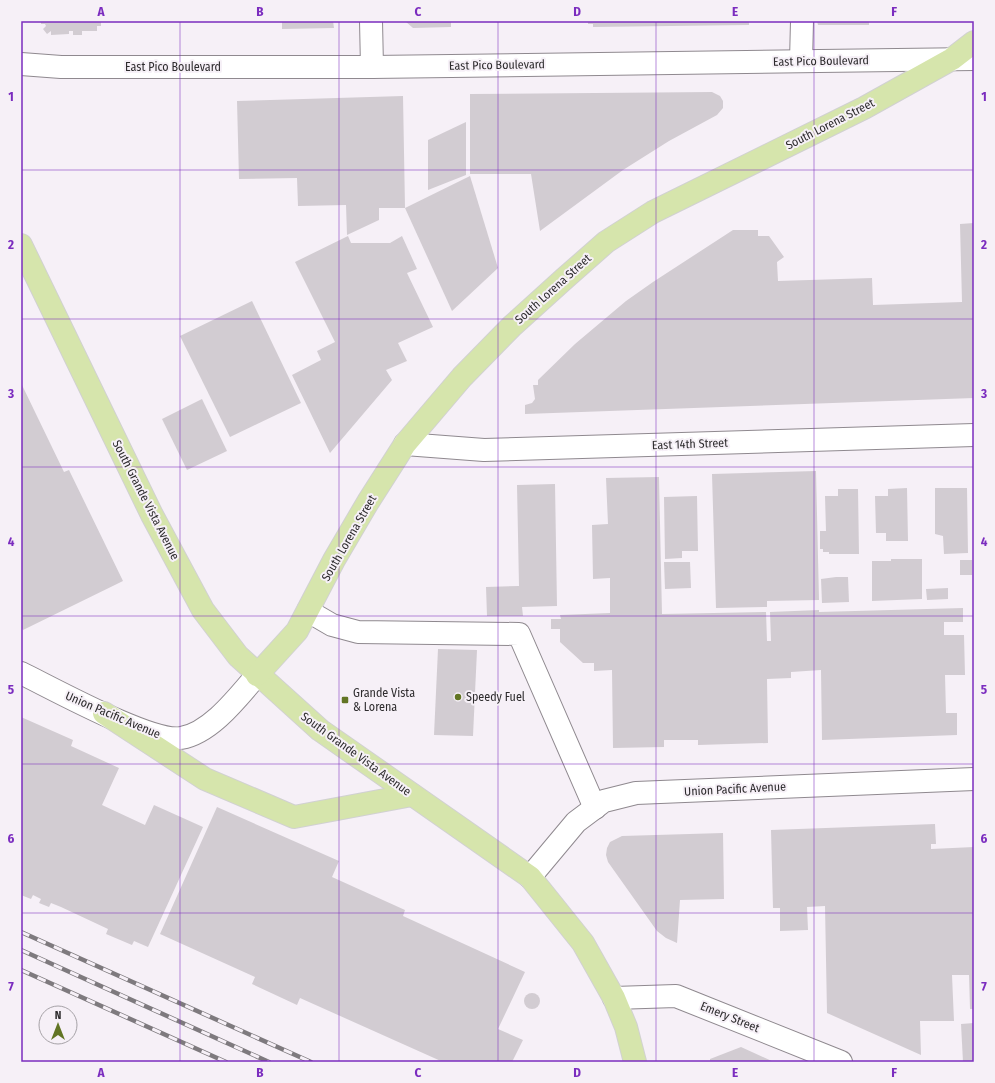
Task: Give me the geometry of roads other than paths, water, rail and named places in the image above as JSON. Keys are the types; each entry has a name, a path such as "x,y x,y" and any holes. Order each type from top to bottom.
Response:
{"main road":[{"name":"South Lorena Street","path":"257,675 297,632 368,502 406,444 462,377 512,326 606,242 653,212 864,108 952,59 974,42"},
{"name":"South Grande Vista Avenue","path":"21,245 152,515 203,610 238,656 257,675 320,730 530,878 583,942 614,998 626,1027 635,1062"},
{"path":"104,713 205,779 294,817 412,795"}],"street":[{"path":"371,21 372,67"},
{"path":"801,61 802,21"},
{"name":"East Pico Boulevard","path":"21,64 61,67 372,67 974,59"},
{"name":"East 14th Street","path":"406,444 484,450 974,436"},
{"path":"308,611 332,625 358,632 519,634 595,808"},
{"name":"Union Pacific Avenue","path":"21,673 104,713 157,736 181,738 194,734 222,714 257,675"},
{"name":"Union Pacific Avenue","path":"530,878 576,822 604,802 636,793 974,779"},
{"name":"Emery Street","path":"614,998 676,996 841,1062"}],"railway":[{"path":"21,932 311,1062"},
{"path":"21,950 269,1062"},
{"path":"21,970 226,1062"}],"place":[{"name":"Speedy Fuel","path":"458,697"},
{"name":"Grande Vista & Lorena","path":"345,700"}]}
